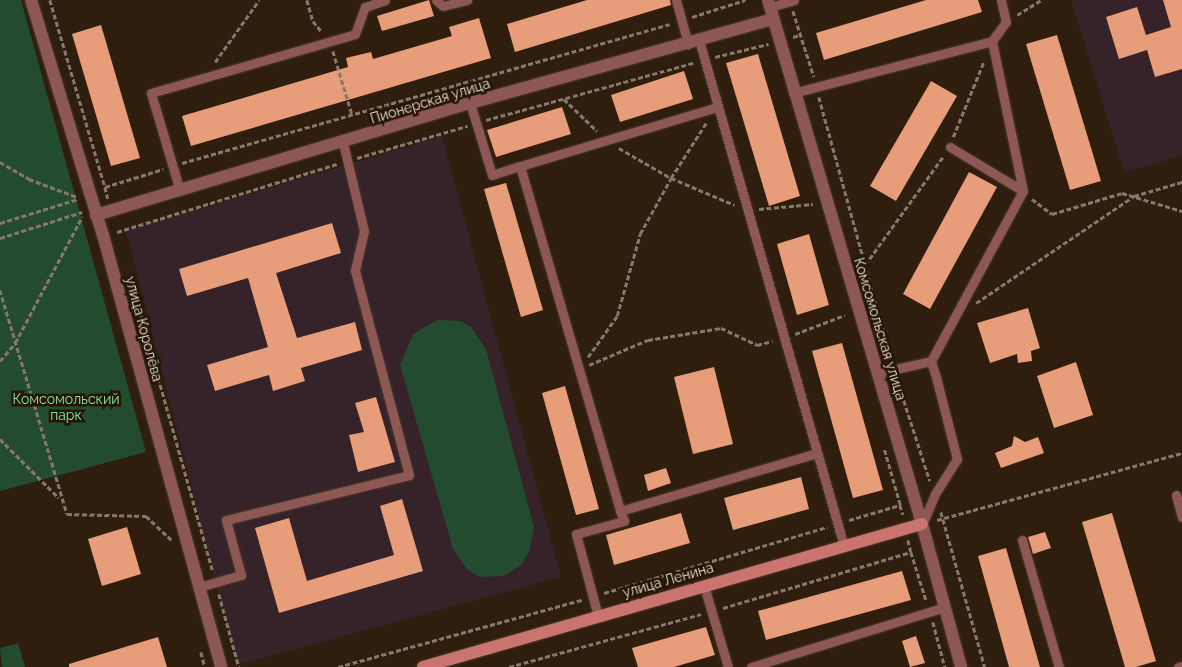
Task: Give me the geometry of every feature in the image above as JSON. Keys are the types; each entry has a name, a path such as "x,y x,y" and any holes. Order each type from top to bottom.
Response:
{"street":[{"name":"улица Королёва","path":"32,0 96,215 221,667"},
{"name":"Пионерская улица","path":"96,215 470,104 693,42 770,8"},
{"name":"Комсомольская улица","path":"770,8 793,93 922,524 945,608 958,666"},
{"name":"улица Ленина","path":"423,667 922,524"}],"lane":[{"path":"180,191 151,94 355,34 365,7 385,0"},
{"path":"436,0 443,6 467,0"},
{"path":"676,0 682,21 704,60 844,546"},
{"path":"793,93 992,41 1006,22 1001,0"},
{"path":"770,8 792,1"},
{"path":"922,524 935,494 957,459 931,361 1023,191 992,41"},
{"path":"470,104 492,175 717,108"},
{"path":"199,587 241,575 226,520 409,475 355,270 364,231 343,143"},
{"path":"950,147 1023,191"},
{"path":"520,166 624,521 576,534 598,616"},
{"path":"878,372 931,361"},
{"path":"620,511 817,453"},
{"path":"1176,495 1182,517"},
{"path":"1022,540 1059,667"},
{"path":"704,586 728,667"},
{"path":"751,667 945,608"},
{"path":"1178,667 1182,666"}],"path":[{"path":"50,0 105,186 682,21 745,0"},
{"path":"202,79 259,0"},
{"path":"307,0 313,21 330,41 352,114"},
{"path":"1006,22 1041,0"},
{"path":"792,1 893,369 943,518 985,667"},
{"path":"865,265 950,147 992,41"},
{"path":"120,240 117,230 476,123 767,44 770,54"},
{"path":"564,99 606,140 671,178 746,210 813,204"},
{"path":"579,370 617,316 640,234 671,178 717,108"},
{"path":"0,162 29,180 81,198 0,224"},
{"path":"954,318 1134,196 1182,182"},
{"path":"1023,191 1052,214 1122,193 1182,211"},
{"path":"810,195 816,213"},
{"path":"0,238 85,212 15,343 0,361"},
{"path":"0,290 60,499 67,514 146,516 173,541"},
{"path":"136,297 239,667"},
{"path":"842,305 848,324"},
{"path":"579,370 648,340 721,328 757,345 784,338 845,315"},
{"path":"0,439 60,499"},
{"path":"338,667 593,597 900,505 884,448"},
{"path":"922,524 1182,453"},
{"path":"200,648 205,667"}],"shaded area":[{"path":"1071,0 1182,0 1182,156 1124,172"},
{"path":"442,136 561,577 237,665 126,231"}],"green space":[{"name":"Комсомольский парк","path":"0,0 21,0 146,452 0,491"},
{"path":"437,320 461,321 471,327 486,349 534,527 529,552 521,565 504,576 479,577 466,568 453,549 400,365 413,334"},
{"path":"18,643 25,667 2,667 0,648"}],"building":[{"path":"429,0 434,16 382,31 377,16"},
{"path":"587,0 670,0 671,5 515,52 507,24"},
{"path":"926,0 978,0 982,12 824,60 816,33"},
{"path":"1163,0 1182,0 1182,69 1155,77 1147,50 1119,59 1106,17 1137,7 1146,35 1171,27"},
{"path":"479,18 491,58 191,146 182,116 348,67 346,58 371,52 373,59 452,36 449,27"},
{"path":"101,25 140,158 111,166 72,34"},
{"path":"1057,35 1101,181 1070,190 1026,44"},
{"path":"758,54 800,196 769,206 726,63"},
{"path":"684,71 693,99 620,122 611,95"},
{"path":"931,81 957,96 896,201 870,186"},
{"path":"562,107 571,134 496,157 487,130"},
{"path":"969,172 997,187 930,309 903,294"},
{"path":"506,183 543,310 521,317 484,189"},
{"path":"332,223 341,253 276,273 297,338 355,322 362,350 301,368 305,381 273,391 269,375 215,391 207,365 268,347 248,278 187,296 179,269"},
{"path":"809,234 829,305 797,315 777,244"},
{"path":"1028,308 1040,348 1031,351 1032,361 1018,363 1017,354 990,363 977,323"},
{"path":"842,343 883,490 853,498 812,351"},
{"path":"1076,362 1093,415 1054,428 1037,376"},
{"path":"714,367 733,444 693,454 674,377"},
{"path":"565,386 599,509 576,515 542,393"},
{"path":"376,397 395,462 358,472 349,435 364,432 355,403"},
{"path":"1014,436 1025,442 1038,437 1044,453 1001,468 995,453 1012,446"},
{"path":"666,468 671,483 648,491 644,475"},
{"path":"801,477 809,509 733,530 724,498"},
{"path":"402,499 423,571 279,613 255,528 289,518 307,581 394,555 380,506"},
{"path":"681,513 690,543 614,565 606,535"},
{"path":"1112,513 1156,661 1136,667 1125,667 1082,522"},
{"path":"127,527 141,574 102,586 88,539"},
{"path":"1045,532 1051,548 1033,554 1028,537"},
{"path":"1006,548 1040,667 1009,667 978,556"},
{"path":"902,571 911,600 766,640 758,611"},
{"path":"706,627 715,655 674,667 638,667 632,648"},
{"path":"916,636 925,663 910,667 902,641"},
{"path":"158,637 167,667 69,667 69,664"}]}
